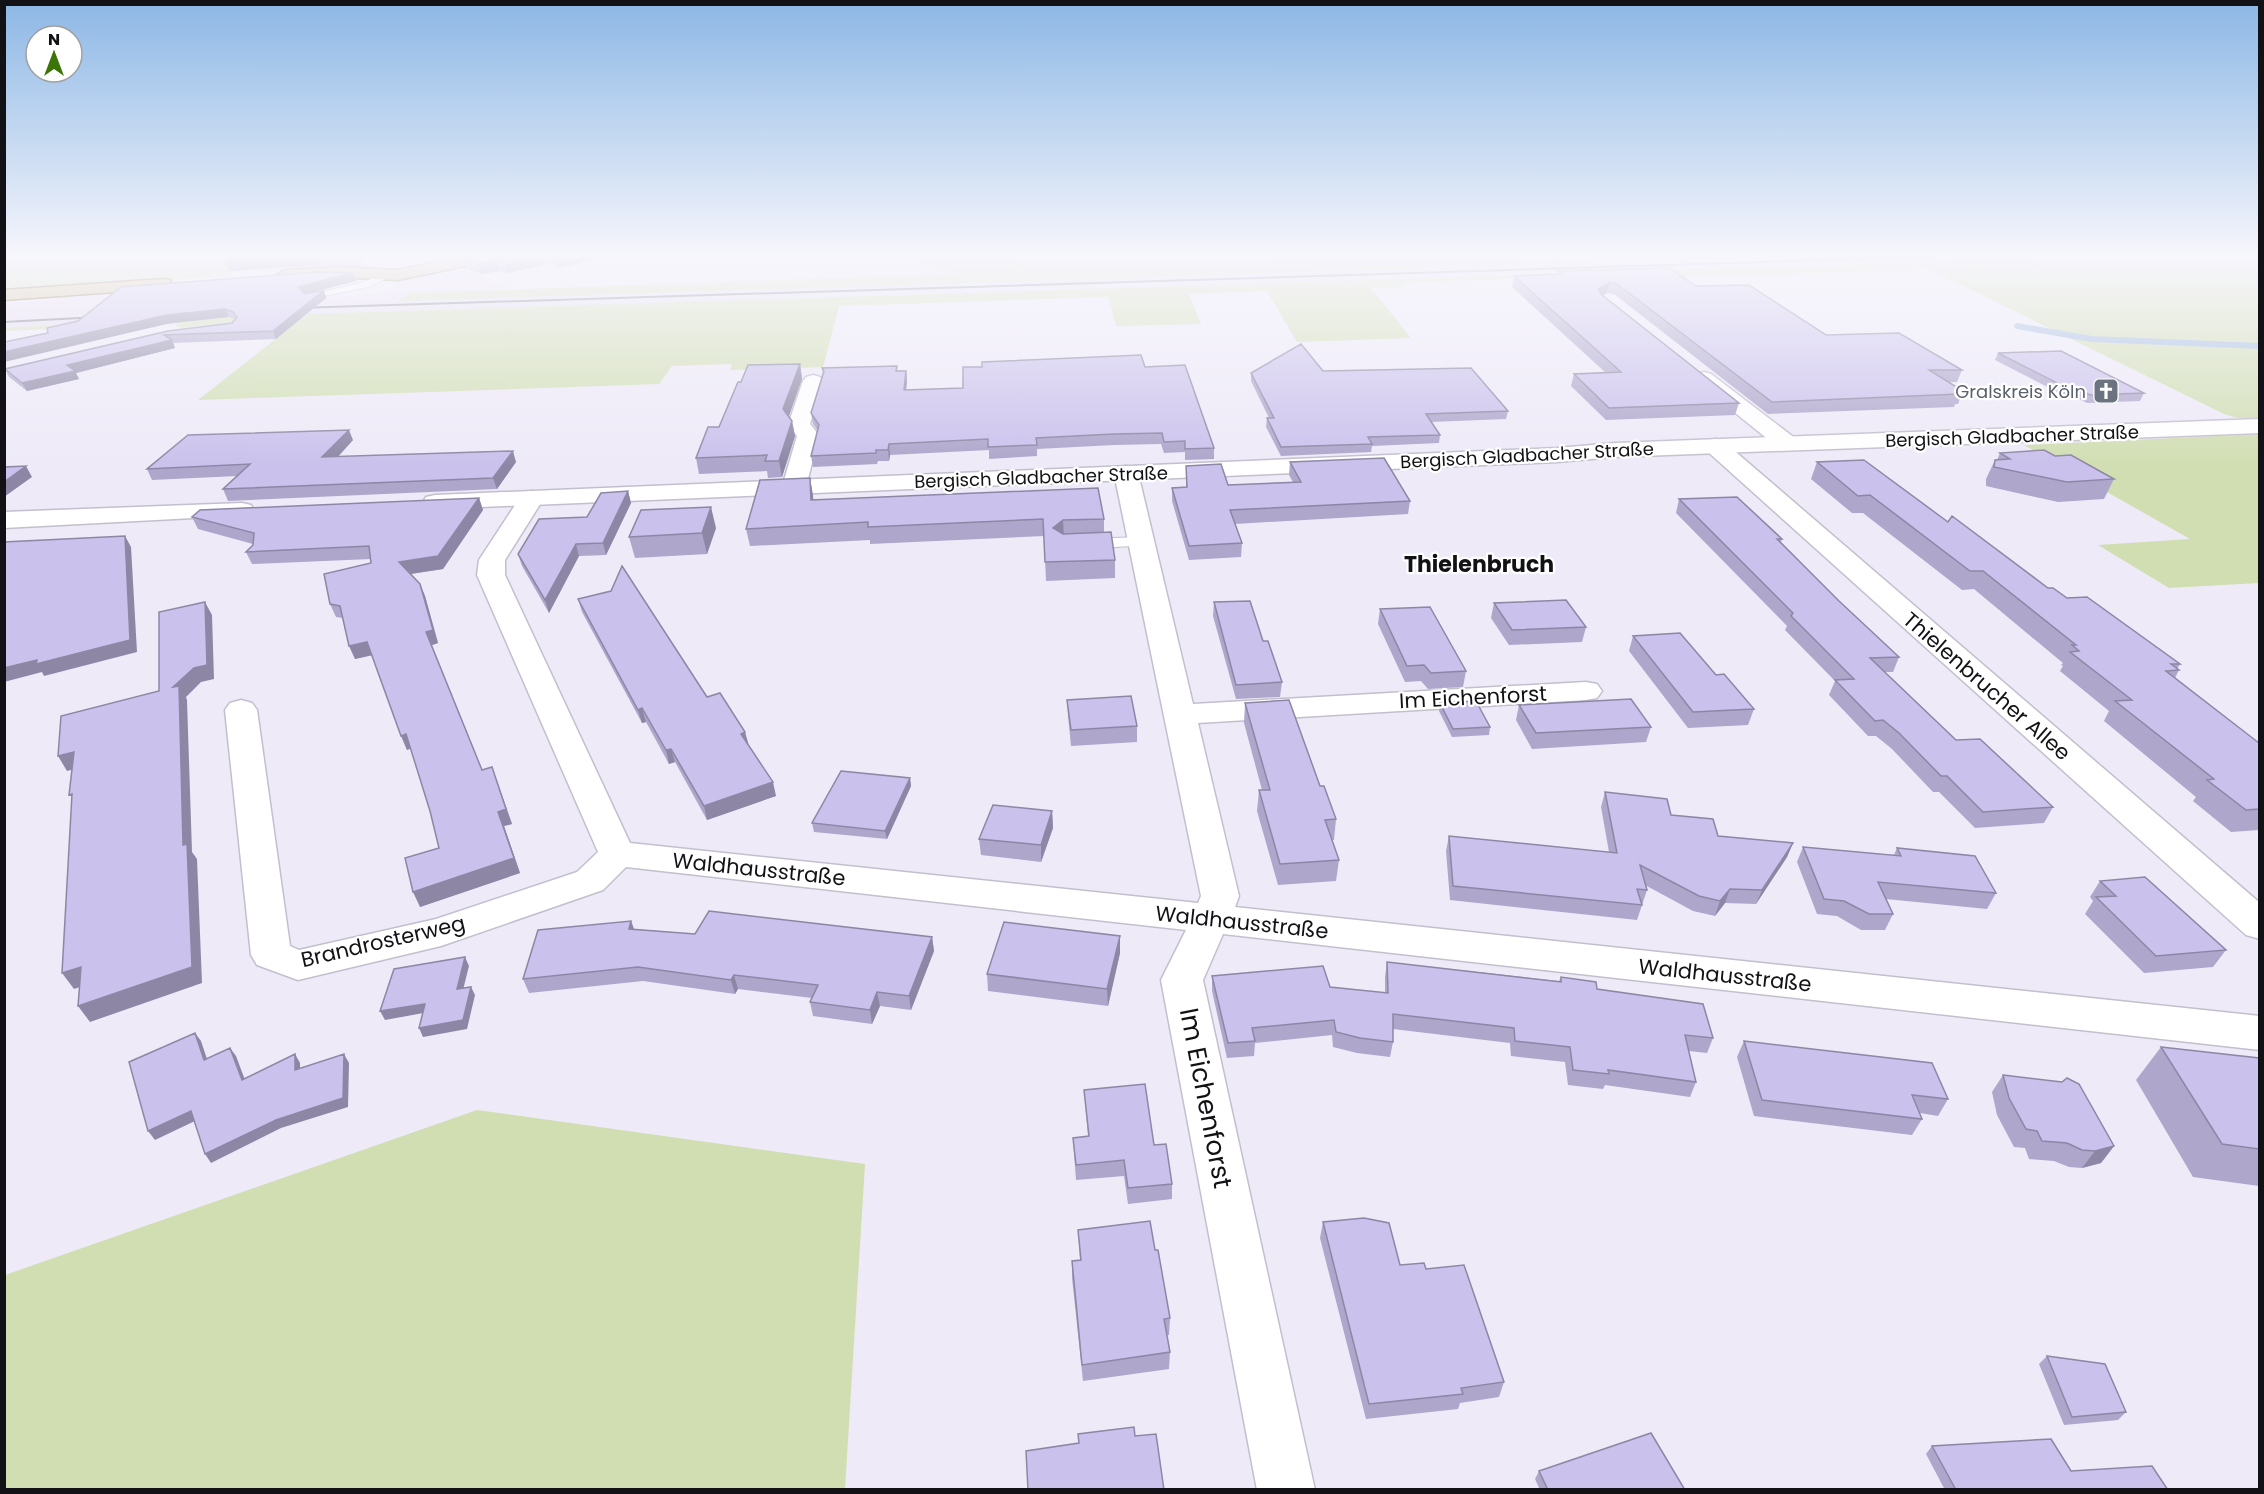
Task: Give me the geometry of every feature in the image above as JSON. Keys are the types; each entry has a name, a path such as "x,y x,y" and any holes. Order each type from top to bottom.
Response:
{"street":[{"path":"1690,366 1788,444"},
{"path":"794,487 808,435 799,425 813,381"},
{"name":"Bergisch Gladbacher Straße","path":"414,503 1715,446 2259,426"},
{"name":"Thielenbrucher Allee","path":"1715,446 2259,925"},
{"name":"Im Eichenforst","path":"1126,473 1220,896 1214,919 1190,955 1182,980 1286,1490"},
{"path":"532,498 492,560 491,575 617,854"},
{"path":"4,520 260,510"},
{"name":"Im Eichenforst","path":"1180,714 1586,691"},
{"name":"Brandrosterweg","path":"241,710 271,955 298,965 441,932 590,881 617,854"},
{"name":"Waldhausstraße","path":"617,854 2259,1033"}],"lane":[{"path":"1075,545 1141,542"}],"green space":[{"path":"100,327 5,331 5,328"},
{"path":"289,327 834,327 823,367 730,370 732,364 672,366 659,384 198,400 291,327"},
{"path":"1288,327 1402,327 1411,338 1297,342"},
{"path":"2046,327 2259,327 2259,420 2230,417 2234,417"},
{"path":"2259,434 2259,583 2169,588 2098,545 2190,539 2024,445"},
{"path":"477,1110 865,1164 845,1489 5,1489 5,1275"}],"building":[{"path":"115,327 4,352 4,342 48,333 47,328"},
{"path":"202,327 278,327 273,331 164,335 172,340 67,365 75,371 22,383 5,369 168,331"},
{"path":"1571,327 1642,327 1739,403 1609,408 1574,374 1621,372"},
{"path":"1673,327 1813,327 1826,335 1899,333 1962,370 1929,370 1963,391 1954,392 1959,394 1772,402"},
{"path":"1301,344 1323,371 1471,368 1508,411 1426,414 1440,435 1368,437 1372,444 1281,447 1267,418 1274,418 1251,373"},
{"path":"2061,351 2144,393 2090,395 2082,391 2075,392 1998,353"},
{"path":"1141,355 1145,367 1185,365 1214,448 1185,449 1185,441 1164,442 1162,433 1036,438 1037,445 988,447 988,439 889,444 888,450 876,450 876,453 811,456 819,425 811,413 824,371 822,368 897,366 896,371 906,371 904,390 963,388 963,367 982,367 982,362"},
{"path":"800,364 783,409 792,421 779,461 765,461 767,455 696,458 708,427 719,427 738,382 741,382 748,365"},
{"path":"349,430 322,457 513,451 493,478 223,489 250,464 147,469 188,435"},
{"path":"2044,450 2055,456 2071,455 2114,479 2067,482 1994,467 1995,460 2010,459 2000,453"},
{"path":"1384,458 1410,501 1230,510 1242,543 1189,546 1172,488 1187,487 1186,466 1221,464 1228,485 1301,482 1290,462"},
{"path":"1864,460 1948,522 1952,516 2048,588 2053,588 2067,598 2087,597 2180,664 2171,664 2179,670 2166,671 2259,743 2259,809 2246,810 2207,780 2214,779 2115,701 2132,700 2070,652 2079,651 2072,645 2076,645 1983,571 1970,571 1870,495 1858,496 1817,462"},
{"path":"26,466 4,482 4,467"},
{"path":"810,478 811,500 1098,488 1104,519 1063,520 1053,528 1063,534 1111,532 1115,560 1045,562 1043,519 868,527 868,522 746,529 760,480"},
{"path":"628,491 603,543 576,544 545,600 518,554 539,519 587,517 601,493"},
{"path":"1737,497 1782,539 1777,539 1839,601 1899,657 1870,658 1956,740 1980,739 2053,807 1983,812 1947,776 1941,776 1899,733 1883,720 1875,721 1835,680 1854,679 1791,616 1793,613 1679,499"},
{"path":"479,498 438,556 399,562 420,584 433,630 426,632 482,770 492,767 506,809 498,812 514,858 413,892 405,858 439,848 430,811 406,734 401,736 367,642 349,646 340,606 330,604 324,574 371,563 369,546 246,552 253,545 254,533 192,517 200,510"},
{"path":"711,507 702,533 629,537 641,510"},
{"path":"125,536 130,640 36,664 37,660 4,668 4,542"},
{"path":"622,566 707,697 720,693 745,732 741,734 773,782 704,806 671,749 666,750 642,708 638,710 578,599 611,591"},
{"path":"1566,600 1586,627 1512,630 1494,603"},
{"path":"1250,601 1263,641 1268,641 1282,682 1236,685 1214,602"},
{"path":"205,602 207,665 194,668 173,687 179,686 183,845 187,844 192,967 78,1006 81,967 62,973 72,794 69,795 74,752 58,756 61,716 159,691 159,612"},
{"path":"1430,607 1466,671 1431,673 1424,665 1407,666 1380,609"},
{"path":"1680,633 1716,675 1724,674 1754,709 1693,712 1633,636"},
{"path":"1131,696 1137,726 1071,730 1067,700"},
{"path":"1631,699 1651,727 1536,733 1519,705"},
{"path":"1289,700 1320,786 1324,786 1336,819 1325,820 1339,860 1280,864 1259,790 1270,790 1245,703"},
{"path":"1476,701 1490,727 1453,729 1440,703"},
{"path":"841,771 910,778 885,831 812,823"},
{"path":"1605,792 1667,799 1671,815 1713,819 1718,836 1793,843 1762,890 1730,889 1720,901 1699,896 1640,865 1647,890 1637,889 1642,905 1453,886 1449,836 1617,853"},
{"path":"993,805 1052,811 1041,845 979,839"},
{"path":"1803,847 1901,856 1897,848 1975,856 1996,893 1878,882 1893,914 1869,914 1844,901 1824,899"},
{"path":"2145,877 2226,950 2156,956 2096,897 2116,896 2100,881"},
{"path":"709,911 932,937 909,996 877,992 870,1010 810,1002 818,985 734,975 731,980 638,967 523,979 538,930 631,921 629,929 695,934"},
{"path":"1004,922 1120,936 1107,989 987,974"},
{"path":"465,957 457,989 471,987 463,1020 419,1028 425,1004 380,1011 394,969"},
{"path":"1387,962 1561,982 1561,977 1596,982 1597,989 1703,1004 1713,1038 1685,1035 1696,1082 1608,1070 1609,1074 1573,1070 1570,1047 1515,1041 1514,1028 1393,1014 1393,1042 1336,1032 1334,1020 1252,1028 1255,1041 1228,1043 1212,976 1323,966 1330,987 1388,993"},
{"path":"195,1033 204,1060 230,1048 242,1080 295,1054 295,1070 344,1054 343,1098 276,1120 205,1154 191,1111 148,1131 129,1062"},
{"path":"1744,1041 1932,1063 1948,1099 1912,1095 1922,1119 1762,1100"},
{"path":"2161,1047 2259,1058 2259,1149 2222,1144"},
{"path":"2003,1075 2062,1082 2067,1078 2079,1084 2114,1146 2095,1151 2082,1150 2067,1143 2042,1141 2037,1131 2026,1129 2009,1098"},
{"path":"1145,1084 1154,1145 1166,1144 1172,1184 1128,1188 1124,1160 1076,1165 1073,1138 1089,1136 1084,1090"},
{"path":"1364,1218 1389,1223 1400,1265 1424,1263 1426,1269 1464,1265 1504,1382 1461,1388 1463,1394 1369,1404 1323,1222"},
{"path":"1150,1221 1155,1250 1158,1250 1170,1318 1164,1319 1170,1352 1082,1365 1072,1261 1081,1260 1078,1230"},
{"path":"2047,1356 2105,1364 2126,1412 2072,1417"},
{"path":"1134,1427 1135,1436 1156,1434 1164,1490 1028,1490 1026,1451 1079,1443 1078,1434"},
{"path":"1651,1433 1685,1490 1548,1490 1539,1471"},
{"path":"2051,1439 2071,1471 2152,1466 2168,1490 1956,1490 1932,1446"}],"waterway":[{"path":"2021,327 2092,339 2260,346"}],"place":[{"name":"Gralskreis Köln","path":"2106,391"}],"district":[{"name":"Thielenbruch","path":"1479,564"}]}
